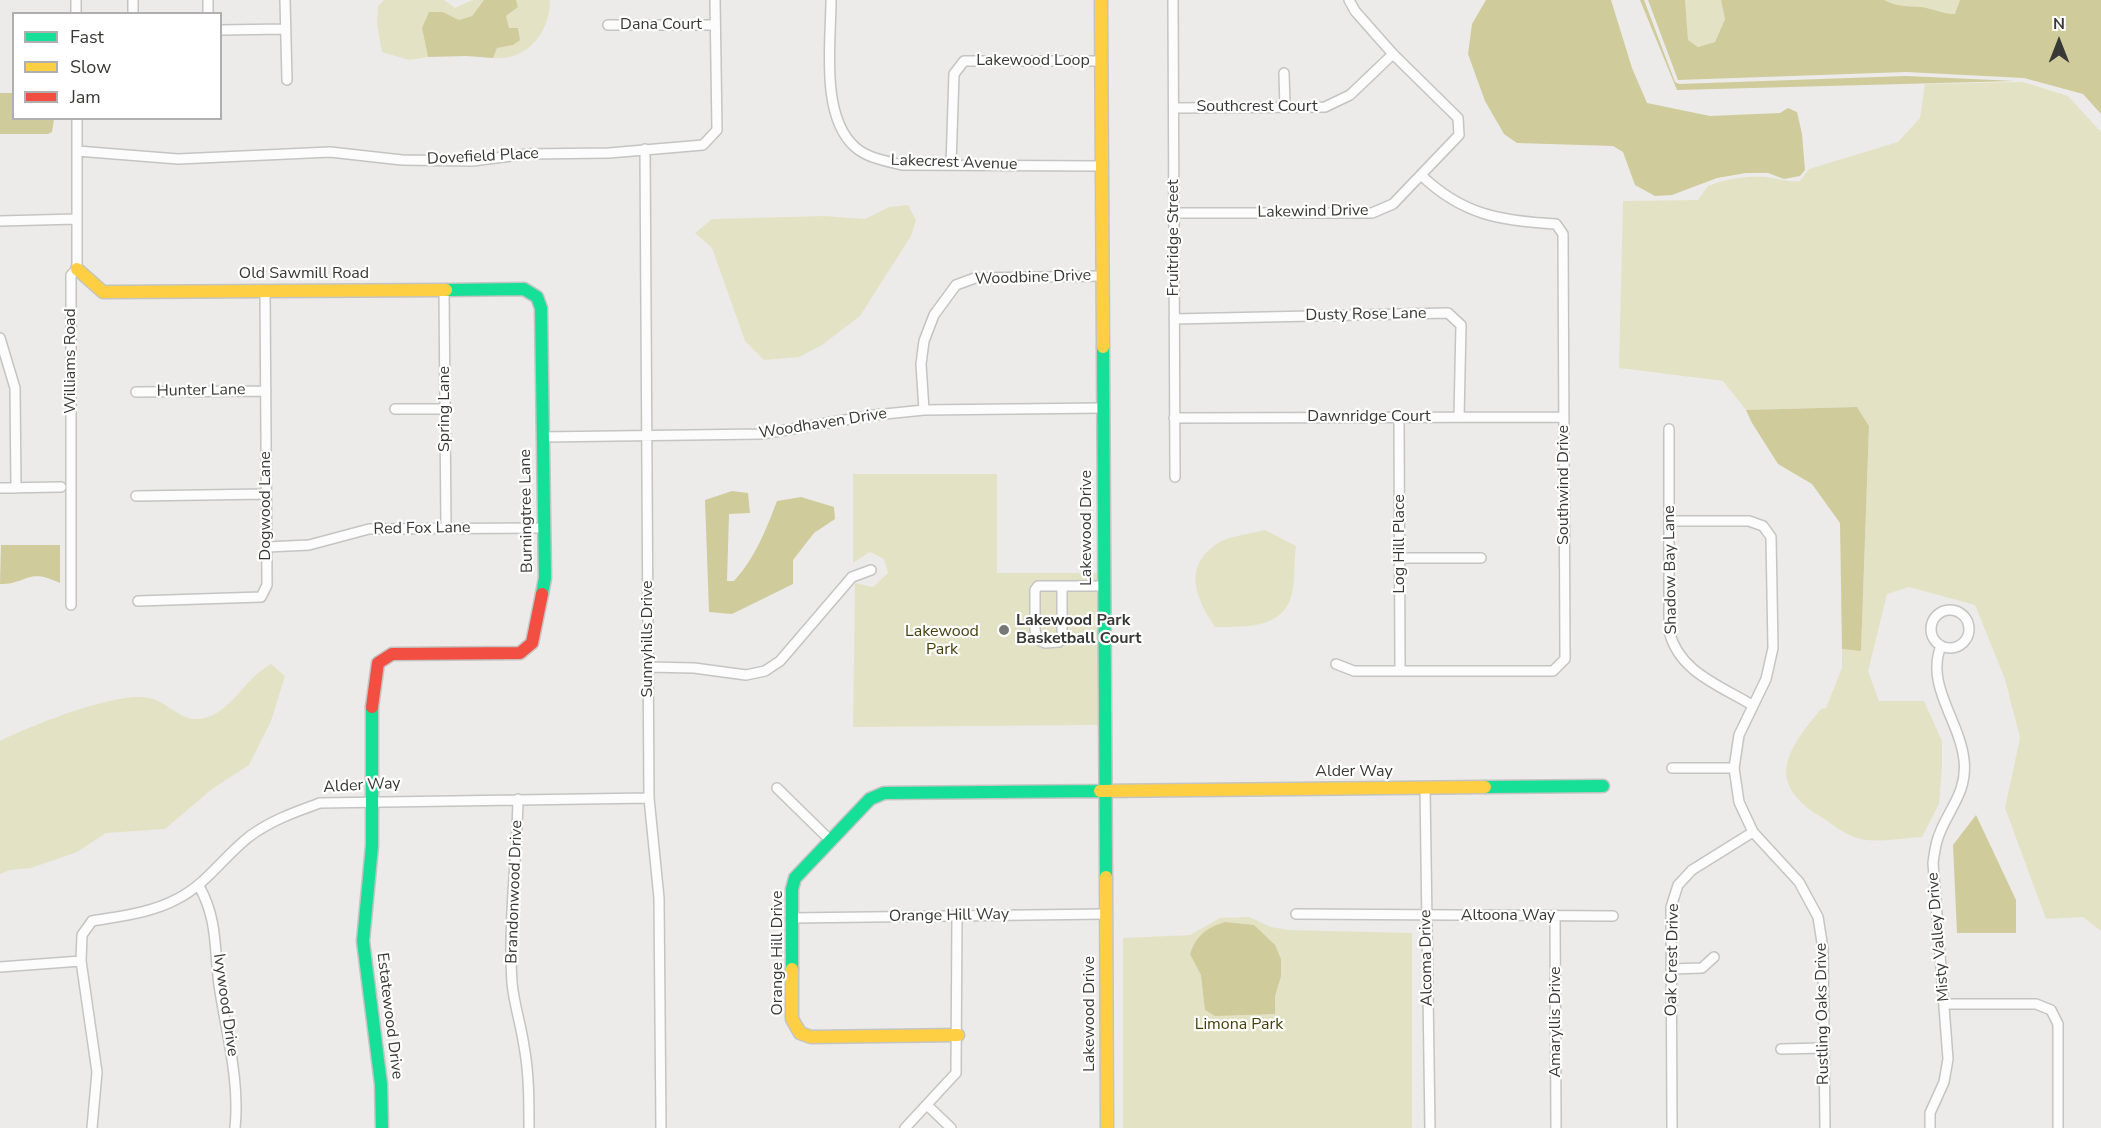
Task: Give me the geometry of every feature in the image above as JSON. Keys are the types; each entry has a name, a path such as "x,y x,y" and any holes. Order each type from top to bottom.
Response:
{"street":[{"path":"285,0 287,80"},
{"name":"Dovefield Place","path":"77,151 178,159 330,152 402,160 472,161 527,154 609,153 703,145 717,130 715,0"},
{"name":"Lakecrest Avenue","path":"831,0 832,99 839,127 855,148 878,160 902,165 1101,166"},
{"name":"Lakewood Drive","path":"1101,0 1107,1128"},
{"name":"Fruitridge Street","path":"1173,0 1175,477"},
{"name":"Lakewind Drive","path":"1174,213 1372,213 1393,204 1460,135 1458,118 1393,54 1355,11 1349,0"},
{"name":"Dana Court","path":"608,25 715,25"},
{"path":"222,30 286,29"},
{"name":"Southcrest Court","path":"1174,108 1325,107 1350,95 1393,54"},
{"name":"Lakewood Loop","path":"951,165 954,74 964,61 1101,61"},
{"path":"1284,73 1285,107"},
{"name":"Williams Road","path":"71,605 71,275 77,269 77,120"},
{"name":"Sunnyhills Drive","path":"645,149 650,798 659,898 661,1128"},
{"name":"Southwind Drive","path":"1336,664 1354,671 1553,671 1565,659 1563,234 1556,224 1509,222 1473,212 1441,195 1422,176"},
{"path":"0,221 77,219"},
{"name":"Old Sawmill Road","path":"77,269 103,292 524,289 537,297"},
{"name":"Woodbine Drive","path":"924,410 921,364 924,341 934,315 956,285 975,278 1102,276"},
{"name":"Spring Lane","path":"444,290 446,529"},
{"name":"Dogwood Lane","path":"138,602 261,597 267,585 265,291"},
{"name":"Burningtree Lane","path":"372,801 371,696 378,663 392,654 520,653 532,643 545,578 541,308 537,297"},
{"name":"Dusty Rose Lane","path":"1174,319 1448,312 1461,325 1460,417"},
{"path":"0,338 15,388 16,488"},
{"name":"Hunter Lane","path":"135,392 266,391"},
{"name":"Woodhaven Drive","path":"542,437 762,434 875,415 924,410 1103,408"},
{"path":"395,409 445,409"},
{"name":"Log Hill Place","path":"1399,417 1400,671"},
{"name":"Dawnridge Court","path":"1174,418 1564,417"},
{"name":"Shadow Bay Lane","path":"1669,429 1670,631 1673,648 1689,668 1752,705"},
{"path":"0,488 61,487"},
{"path":"136,496 266,494"},
{"name":"Rustling Oaks Drive","path":"1670,521 1749,520 1763,526 1771,537 1773,648 1766,680 1739,735 1734,768 1739,802 1753,832 1799,882 1818,917 1823,949 1825,1128"},
{"name":"Red Fox Lane","path":"267,547 309,545 369,529 543,528"},
{"path":"1400,558 1481,558"},
{"path":"648,667 694,668 746,675 765,671 780,661 852,577 871,570"},
{"path":"1062,586 1062,636 1059,642 1045,643 1037,639 1035,630 1035,590 1038,586 1062,586 1104,586"},
{"name":"Misty Valley Drive","path":"1945,611 1957,612 1969,625 1967,638 1953,648 1941,646 1931,630 1935,618 1945,611"},
{"name":"Misty Valley Drive","path":"1930,1128 1930,1113 1944,1082 1948,1059 1933,863 1937,839 1962,789 1965,761 1958,733 1940,692 1937,655 1941,646"},
{"path":"1672,768 1734,768"},
{"name":"Alder Way","path":"1105,791 1603,786"},
{"path":"777,788 830,840"},
{"name":"Alcoma Drive","path":"1425,788 1430,1128"},
{"name":"Orange Hill Drive","path":"958,1035 811,1037 800,1033 792,1019 792,890 795,878 870,799 884,793 1105,791"},
{"name":"Alder Way","path":"92,1128 97,1072 81,961 82,935 92,921 154,909 199,886 248,837 279,817 320,803 650,798"},
{"name":"Brandonwood Drive","path":"518,799 517,852 511,920 512,985 525,1048 529,1090 529,1128"},
{"name":"Estatewood Drive","path":"372,801 372,846 364,913 364,953 368,993 380,1061 382,1128"},
{"name":"Oak Crest Drive","path":"1672,1128 1671,907 1678,885 1692,870 1753,832"},
{"name":"Ivywood Drive","path":"199,886 214,921 219,984 235,1075 235,1128"},
{"name":"Orange Hill Way","path":"792,918 1106,914"},
{"name":"Altoona Way","path":"1296,914 1613,916"},
{"path":"905,1128 956,1073 957,916"},
{"name":"Amaryllis Drive","path":"1556,916 1556,1128"},
{"path":"1671,969 1702,968 1714,957"},
{"path":"0,968 81,961"},
{"path":"1945,1004 2036,1004 2051,1010 2058,1024 2058,1128"},
{"path":"1781,1049 1824,1048"},
{"path":"927,1105 951,1128"}],"green space":[{"path":"384,0 444,0 455,8 472,0 484,0 472,16 459,20 443,12 422,28 428,57 409,60 382,52 377,24 378,6"},
{"path":"516,0 550,0 546,23 535,42 517,55 493,58 497,48 513,45 506,16 518,7"},
{"path":"1685,0 1721,0 1725,19 1715,42 1698,47 1688,40"},
{"path":"1884,0 1960,0 1956,14 1898,5"},
{"path":"2023,82 2068,96 2101,132 2101,931 2083,917 2046,919 2005,808 2020,738 2005,679 1975,605 1909,587 1887,594 1868,671 1879,701 1924,701 1942,741 1939,804 1922,837 1876,841 1856,838 1840,830 1803,804 1792,791 1787,778 1787,765 1791,752 1809,724 1821,709 1826,708 1842,668 1842,649 1861,650 1869,426 1857,407 1746,410 1723,381 1619,368 1623,201 1698,200 1708,186 1745,177 1800,181 1809,169 1898,142 1920,118 1925,84"},
{"path":"908,205 916,220 911,236 860,316 822,345 799,357 764,360 745,341 712,248 695,233 712,219 824,216 865,219 889,207"},
{"name":"Lakewood Park","path":"853,474 997,474 997,573 1101,573 1101,725 853,727 855,583 873,587 888,573 884,559 870,552 853,563"},
{"path":"1265,530 1296,546 1294,583 1290,601 1275,618 1264,623 1240,627 1215,627 1198,596 1196,574 1199,564 1205,554 1220,542"},
{"path":"271,664 285,676 271,721 249,765 212,789 165,829 106,833 77,852 31,868 10,870 0,874 0,741 74,711 135,697 156,700 183,716 199,719 208,717 225,707 254,677"},
{"name":"Limona Park","path":"1249,917 1271,927 1288,930 1412,933 1412,1128 1123,1128 1123,938 1190,935 1220,918"}],"shaded area":[{"path":"484,0 516,0 518,7 506,16 509,28 518,28 520,40 513,45 497,48 493,58 428,57 422,28 429,12 443,12 459,20 472,16"},
{"path":"1486,0 1611,0 1632,68 1647,103 1710,116 1780,113 1788,108 1797,112 1802,134 1805,170 1800,176 1784,179 1768,173 1746,173 1717,178 1672,195 1655,196 1635,185 1623,152 1613,146 1517,143 1504,134 1485,101 1468,54 1472,24"},
{"path":"1640,0 1644,0 1675,82 1679,84 1906,76 2015,81 1677,90"},
{"path":"1648,0 1685,0 1688,40 1698,47 1715,42 1725,19 1721,0 1884,0 1898,5 1955,14 1960,0 2101,0 2101,114 2083,94 2024,78 1906,72 1678,80"},
{"path":"0,93 12,93 12,120 54,120 52,132 48,134 0,134"},
{"path":"1857,407 1869,426 1861,651 1842,649 1840,523 1812,484 1778,464 1746,410"},
{"path":"732,491 748,493 750,513 729,514 727,581 734,581 748,563 777,501 801,497 834,507 835,519 814,533 793,560 793,584 732,614 709,612 705,500"},
{"path":"1,545 60,545 60,583 49,578 34,576 0,584"},
{"path":"1976,815 2016,900 2016,933 1957,933 1953,845"},
{"path":"1225,922 1254,925 1275,945 1281,959 1281,976 1275,996 1275,1014 1215,1016 1205,1010 1201,975 1190,954 1203,933"}],"traffic: fast":[{"path":"446,290 524,289 537,297 541,308 545,578 542,594"},
{"path":"1103,347 1106,877"},
{"path":"372,707 372,846 363,941 381,1084 382,1128"},
{"path":"1485,787 1603,786"},
{"path":"792,969 792,889 795,878 870,799 884,793 1100,791"}],"traffic: slow":[{"path":"1101,0 1103,347"},
{"path":"77,269 103,292 446,290"},
{"path":"1100,791 1485,787"},
{"path":"1106,877 1107,1128"},
{"path":"792,969 792,1019 800,1033 811,1037 958,1035"}],"traffic: jam":[{"path":"372,707 378,663 392,654 520,653 532,643 542,594"}],"place":[{"name":"Lakewood Park Basketball Court","path":"1004,630"}]}
